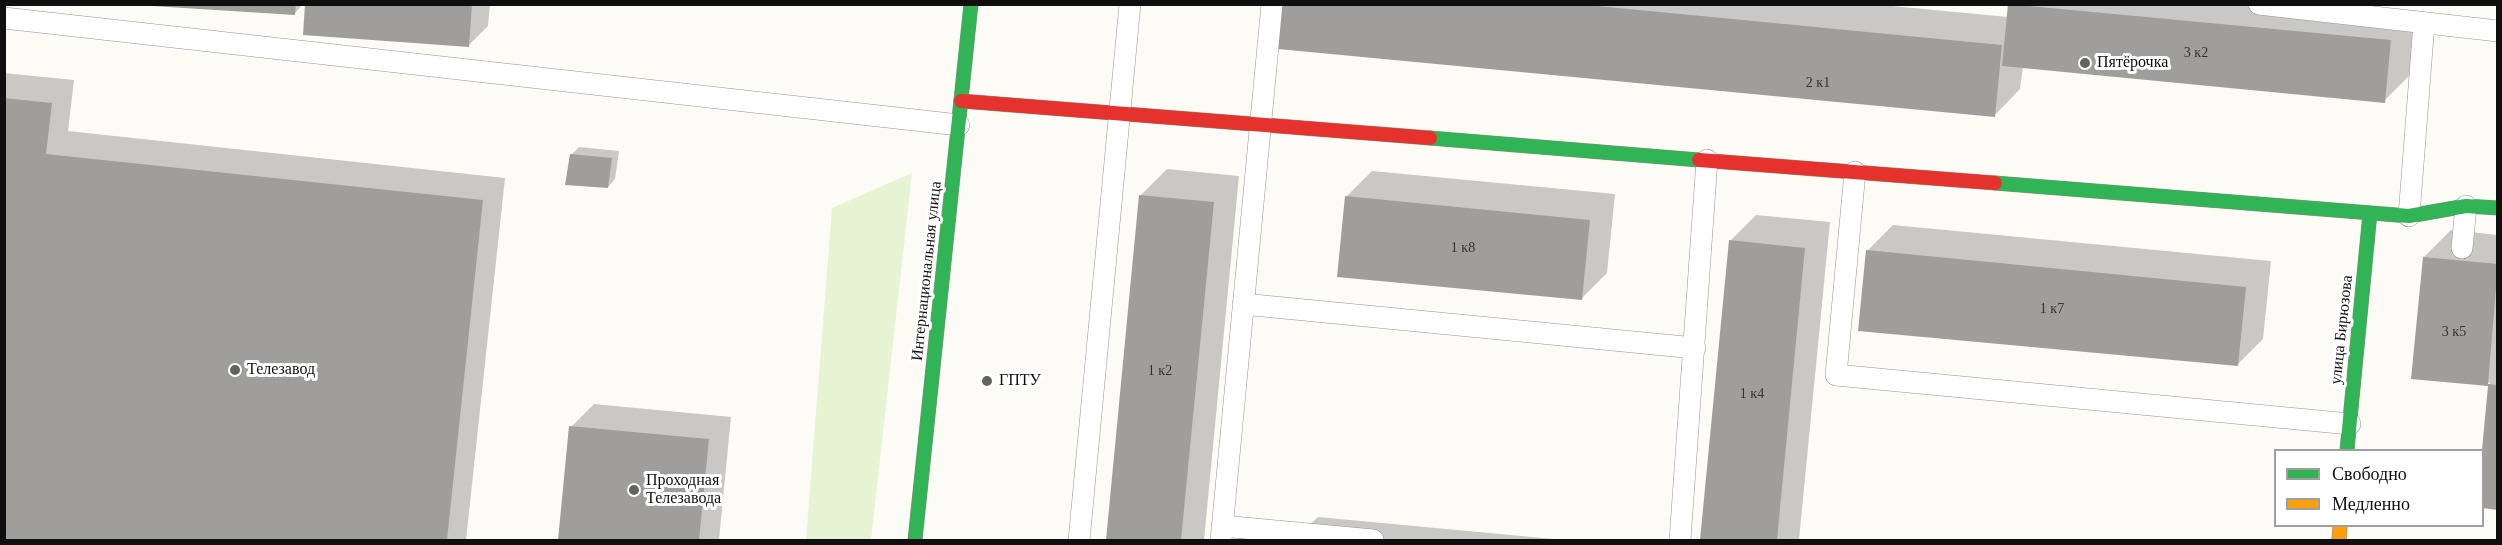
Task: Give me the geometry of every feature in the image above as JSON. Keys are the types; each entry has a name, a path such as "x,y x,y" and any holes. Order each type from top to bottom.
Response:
{"street":[{"name":"Интернациональная улица","path":"915,540 971,4"},
{"path":"961,101 2409,216 2466,206 2498,208"},
{"name":"улица Бирюзова","path":"2347,449 2370,213"}],"lane":[{"path":"1079,540 1130,4"},
{"path":"1272,4 1222,533 1374,540"},
{"path":"2259,4 2498,31"},
{"path":"4,18 959,125"},
{"path":"2409,216 2424,23"},
{"path":"1680,540 1707,160"},
{"path":"1855,172 1836,375 2350,424"},
{"path":"2462,248 2466,206"},
{"path":"1243,304 1695,348"}],"green space":[{"path":"912,173 871,540 806,540 832,208"}],"building":[{"path":"153,4 296,4 295,15 152,6"},
{"path":"305,4 472,4 469,47 303,35"},
{"path":"1282,4 1577,4 2002,45 1995,117 1278,49"},
{"path":"2008,4 2391,40 2385,103 2002,66"},
{"name":"Телезавод","path":"4,98 52,103 46,154 483,200 447,540 4,540"},
{"path":"570,154 612,158 608,188 565,185"},
{"path":"1139,195 1214,202 1181,540 1106,540"},
{"path":"1345,196 1590,220 1582,300 1337,277"},
{"path":"1729,240 1805,248 1777,540 1700,540"},
{"path":"1866,250 2246,287 2238,366 1858,331"},
{"path":"2423,257 2498,264 2488,384 2498,385 2498,510 2484,508 2484,449 2482,449 2488,386 2411,379"},
{"name":"Проходная Телезавода","path":"569,426 709,439 699,540 558,540"}],"traffic: fast":[{"path":"915,540 971,4"},
{"path":"1430,138 1699,160"},
{"path":"1995,183 2409,216 2466,206 2498,208"},
{"path":"2347,449 2370,213"}],"traffic: slow":[{"path":"2339,540 2340,527"}],"traffic: jam":[{"path":"961,101 1430,138"},
{"path":"1699,160 1995,183"}],"place":[{"name":"Пятёрочка","path":"2085,63"},
{"name":"Телезавод","path":"235,370"},
{"name":"ГПТУ","path":"987,381"},
{"name":"Проходная Телезавода","path":"634,490"}]}
